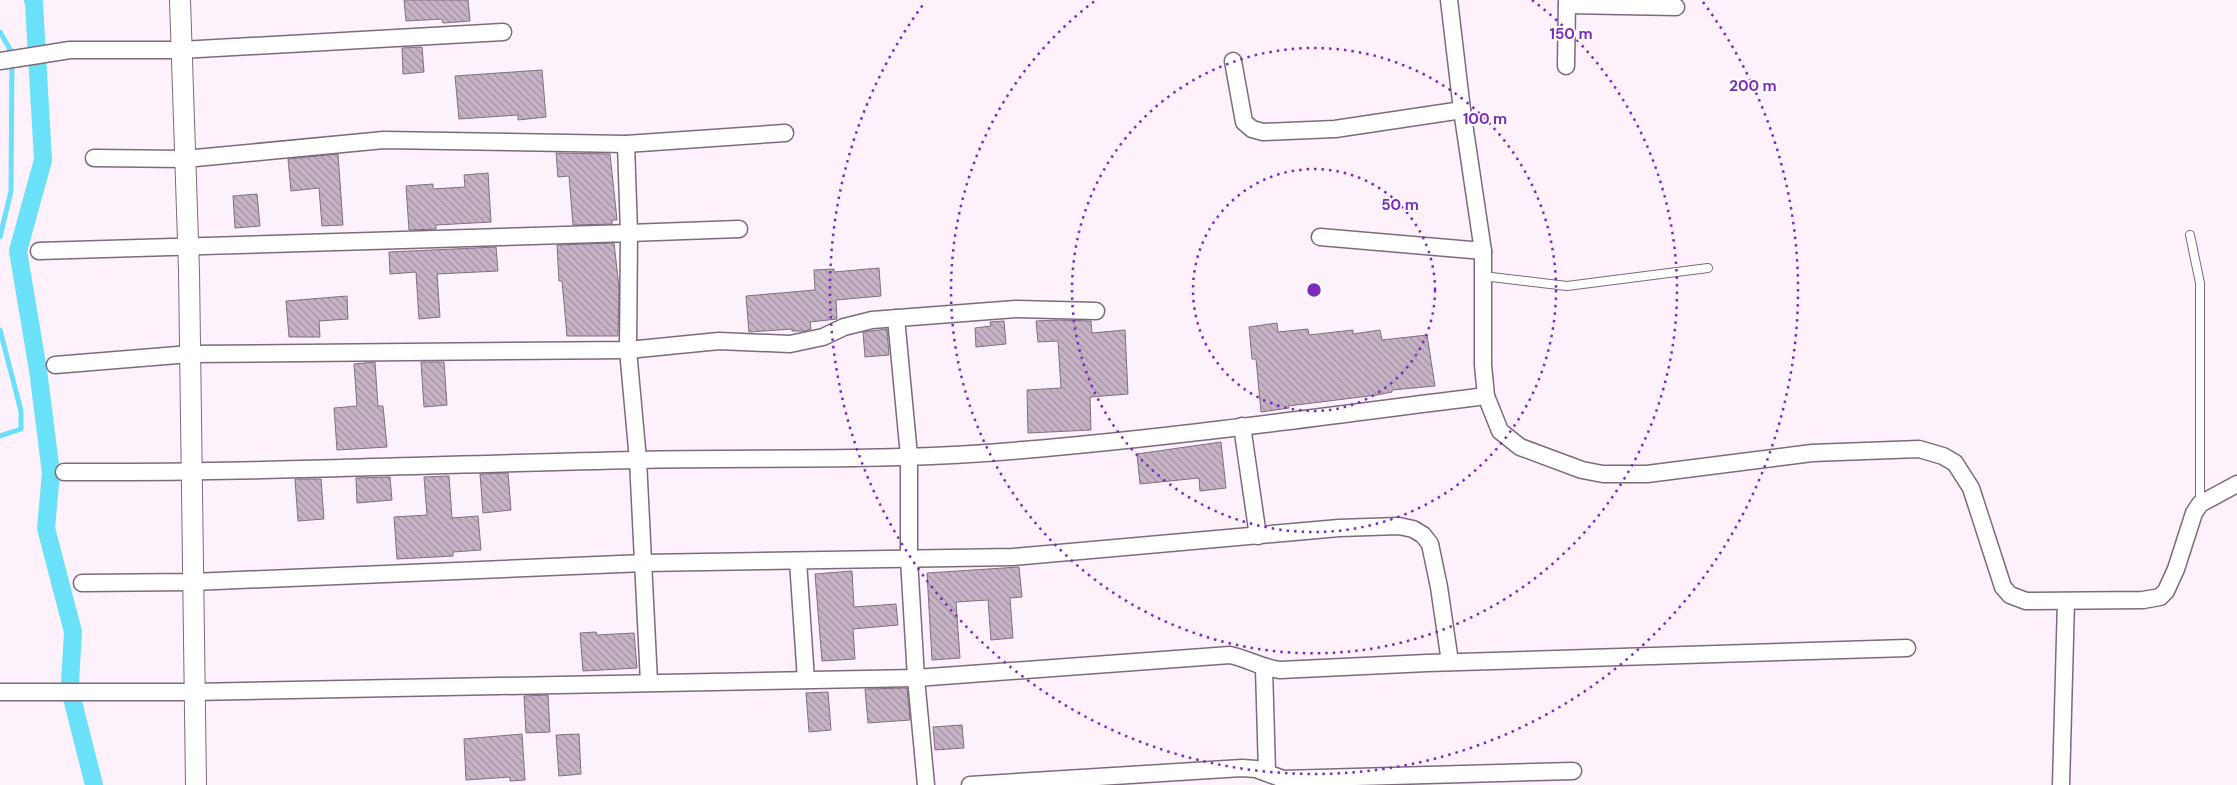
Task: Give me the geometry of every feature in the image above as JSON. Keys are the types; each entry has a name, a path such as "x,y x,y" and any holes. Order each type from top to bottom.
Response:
{"street":[{"path":"180,0 188,247 196,785"},
{"path":"1449,0 1462,110 1483,251 1482,365 1486,396 1500,431 1520,447 1582,470 1603,474 1647,474 1812,453 1919,449 1944,456 1955,463 1971,488 2003,587 2010,595 2026,601 2144,600 2160,597 2166,591 2176,569 2194,513 2200,504 2237,484"},
{"path":"1566,66 1567,3 1676,7"},
{"path":"0,61 70,50 181,50 503,32"},
{"path":"1233,61 1244,122 1252,128 1263,132 1335,129 1462,110"},
{"path":"94,158 185,159 384,140 626,144 785,133"},
{"path":"626,144 629,233 628,350 638,460 649,682"},
{"path":"39,251 739,229"},
{"path":"1320,237 1483,251"},
{"path":"55,366 190,354 628,350 719,341 790,344 823,337 856,323 896,318 1016,309 1096,311"},
{"path":"896,318 909,456 910,559 916,678 926,785"},
{"path":"64,472 192,473 638,460 909,456 1021,451 1486,396"},
{"path":"1242,426 1258,536"},
{"path":"82,584 193,582 644,563 1013,557 1339,528 1399,526 1413,529 1423,535 1430,544 1450,662"},
{"path":"798,561 806,680"},
{"path":"2061,785 2066,601"},
{"path":"0,692 194,692 916,678 1230,655 1247,659 1264,668 1280,670 1450,662 1907,648"},
{"path":"1264,668 1267,772"},
{"path":"970,785 1143,780 1242,768 1256,769 1283,779 1573,771"}],"lane":[{"path":"2190,235 2200,283 2200,504"},
{"path":"1483,276 1567,286 1708,268"}],"building":[{"path":"404,0 468,0 470,21 443,23 442,19 406,21"},
{"path":"422,47 424,72 403,74 402,48"},
{"path":"542,70 546,117 518,120 518,115 459,119 455,76"},
{"path":"556,153 610,154 617,220 612,220 612,224 573,225 569,176 558,177"},
{"path":"338,154 343,225 322,226 319,188 291,191 288,159"},
{"path":"488,173 491,222 436,225 436,229 409,230 406,186 433,184 433,189 465,187 464,175"},
{"path":"257,194 260,226 235,228 233,196"},
{"path":"614,243 619,288 618,336 567,336 562,281 559,281 557,245"},
{"path":"496,247 498,271 437,274 440,317 419,319 416,272 390,274 389,252"},
{"path":"879,268 881,296 836,300 837,319 810,322 811,329 805,331 792,331 792,329 749,332 746,296 815,290 814,270 834,269 834,272"},
{"path":"347,296 348,319 319,321 320,337 289,337 286,301"},
{"path":"1004,321 1006,344 976,347 975,328 991,326 990,322"},
{"path":"1036,321 1091,321 1092,333 1125,330 1128,394 1090,397 1091,430 1028,433 1027,390 1061,388 1058,341 1038,342"},
{"path":"1277,323 1278,332 1308,329 1309,335 1353,330 1353,334 1380,330 1382,340 1427,335 1435,386 1392,390 1392,392 1377,395 1288,406 1289,408 1261,412 1256,359 1252,359 1249,327"},
{"path":"887,329 889,355 865,357 863,332"},
{"path":"375,362 378,406 383,406 387,447 337,450 334,408 357,406 354,364"},
{"path":"421,362 444,362 447,405 424,407"},
{"path":"1221,442 1226,488 1200,491 1199,478 1140,484 1137,454"},
{"path":"508,473 511,510 483,513 480,474"},
{"path":"449,476 452,518 478,516 481,550 453,552 453,556 397,559 394,517 427,515 424,477"},
{"path":"390,477 392,500 357,503 356,478"},
{"path":"295,479 321,479 324,519 298,521"},
{"path":"1019,567 1022,597 1010,598 1013,638 991,640 988,600 956,602 960,658 932,660 927,573"},
{"path":"852,571 854,607 896,604 898,625 853,629 855,659 822,661 815,574"},
{"path":"596,632 597,635 634,633 637,668 583,671 580,633"},
{"path":"907,688 910,720 868,723 865,689"},
{"path":"828,692 831,730 809,732 806,693"},
{"path":"548,695 550,732 526,733 524,696"},
{"path":"962,725 964,748 935,750 933,727"},
{"path":"522,734 525,780 510,781 510,777 466,780 464,739"},
{"path":"579,734 581,774 559,776 556,735"}],"waterway":[{"path":"33,0 43,160 18,251 38,370 51,473 46,528 73,632 70,682"},
{"path":"0,32 12,53 11,191 0,237"},
{"path":"0,330 21,411 21,429 0,436"},
{"path":"72,698 94,785"}]}
